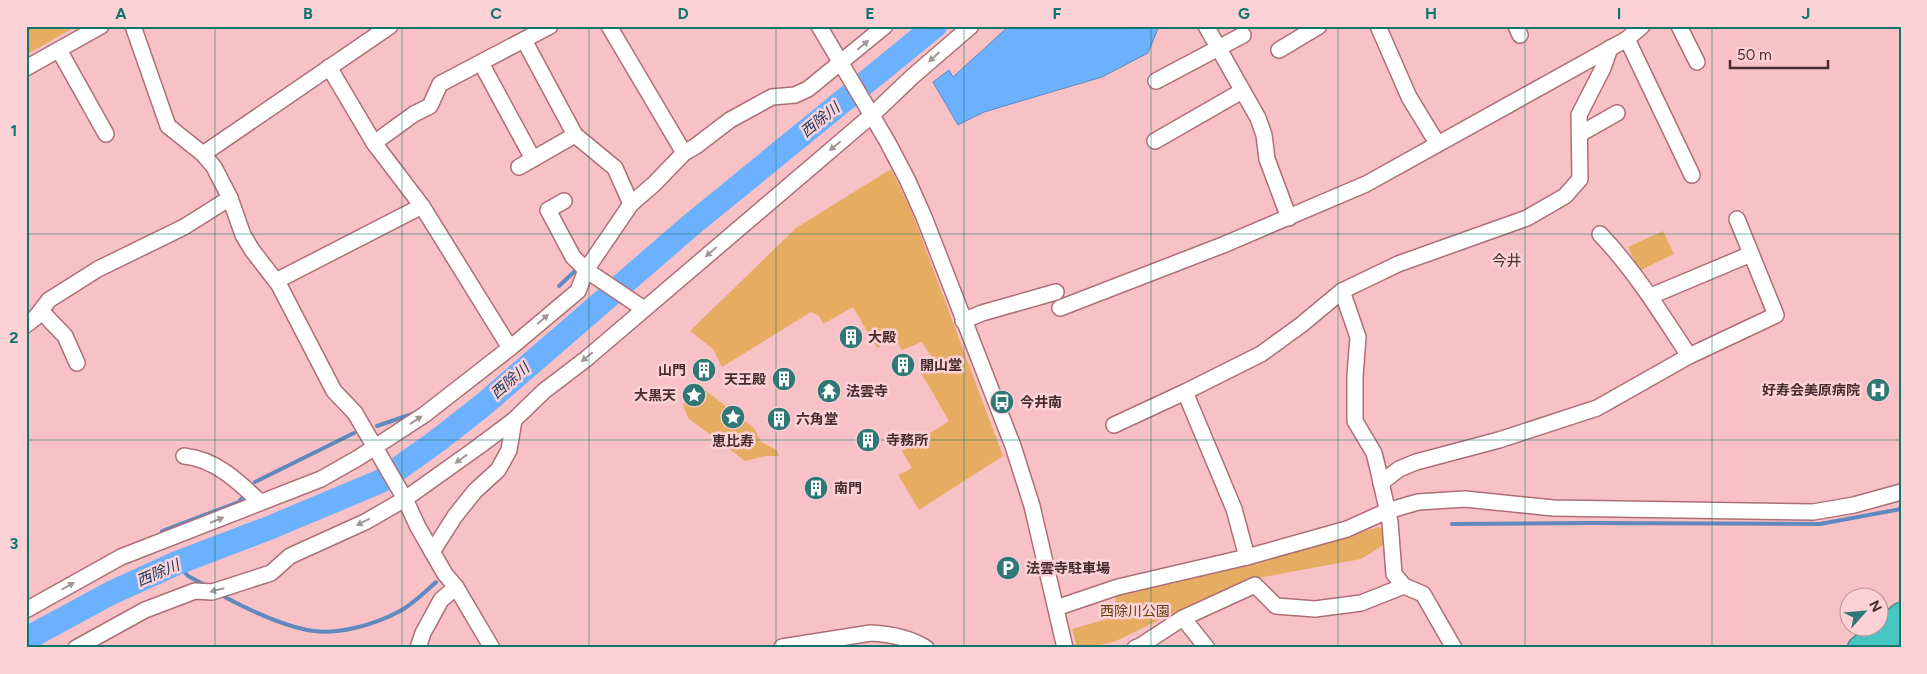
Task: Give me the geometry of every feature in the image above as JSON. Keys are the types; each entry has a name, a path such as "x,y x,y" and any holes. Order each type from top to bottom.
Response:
{"highway":[{"path":"1859,648 1901,614"},
{"path":"1888,648 1901,637"}],"street":[{"path":"26,68 101,26"},
{"path":"133,26 168,126 203,154 214,167 230,198 243,235 290,304 334,391 355,412 405,499 432,552 445,574 456,587 492,648"},
{"path":"203,154 390,26"},
{"path":"374,143 414,114 430,106 440,84 550,26"},
{"path":"609,26 684,153"},
{"path":"819,26 908,179 924,217 1013,446 1032,506 1065,648"},
{"path":"26,610 121,557 321,479 376,447 424,415 510,348 578,291 586,270 631,204 654,184 684,153 730,120 772,97 795,95 808,90 844,68 885,26"},
{"path":"76,648 145,610 194,591 212,592 272,572 290,556 364,522 405,499 514,420 640,305 971,26"},
{"path":"1206,26 1258,118 1264,136 1267,158 1289,218"},
{"path":"1279,50 1319,26"},
{"path":"1378,26 1409,97 1437,143"},
{"path":"1060,308 1138,279 1289,218 1366,184 1627,39 1642,26"},
{"path":"1679,26 1697,62"},
{"path":"1156,81 1243,35"},
{"path":"1627,39 1692,174"},
{"path":"524,40 575,135 615,168 631,204"},
{"path":"1114,425 1260,354 1301,326 1342,291 1398,264 1526,218 1565,196 1580,179 1579,114 1603,68 1610,48"},
{"path":"59,50 106,134"},
{"path":"480,63 533,159"},
{"path":"329,67 374,143 422,206 510,348"},
{"path":"1156,141 1242,91"},
{"path":"1580,134 1617,113"},
{"path":"518,167 575,135"},
{"path":"26,325 35,318 50,300 98,268 184,226 230,198"},
{"path":"564,201 548,210 573,257 586,270 640,305"},
{"path":"276,281 422,206"},
{"path":"1381,484 1399,469 1416,462 1499,440 1597,408 1688,356 1776,315 1737,219"},
{"path":"1600,234 1619,254 1651,296 1688,356"},
{"path":"1651,296 1751,254"},
{"path":"1342,291 1358,337 1354,376 1355,421 1374,453 1390,522 1394,574 1404,586 1423,594 1454,648"},
{"path":"963,321 982,313 1056,292"},
{"path":"41,311 65,336 77,364"},
{"path":"1185,392 1234,509 1247,557"},
{"path":"432,552 455,516 475,491 498,470 509,450 514,420"},
{"path":"184,456 198,457 236,479 260,502"},
{"path":"1056,608 1118,587 1247,557 1347,529 1387,511 1418,502 1465,499 1553,508 1813,512 1854,505 1901,492"},
{"path":"1135,648 1183,618 1255,585 1276,606 1315,609 1361,603 1404,586"},
{"path":"418,648 423,633 441,600 456,587"},
{"path":"1183,618 1207,648"},
{"path":"782,647 872,633 886,634 915,641 926,648"}],"green space":[{"path":"26,26 77,26 26,55"},
{"path":"891,169 911,210 1003,456 919,510 898,475 912,468 902,451 949,421 920,371 934,361 922,342 902,350 895,339 877,348 853,307 823,324 819,316 811,312 722,367 713,349 690,331 796,228"},
{"path":"1663,231 1674,254 1639,271 1628,247"},
{"path":"693,386 700,386 754,428 761,442 777,450 779,456 766,456 745,461 688,418 683,405"},
{"name":"西除川公園","path":"1379,527 1385,533 1387,545 1361,559 1258,578 1176,612 1114,642 1077,648 1072,629 1114,617 1116,596 1251,563"}],"water":[{"path":"1009,26 1159,26 1148,53 1102,77 984,112 958,125 933,82 949,70 953,77"}],"waterway":[{"name":"西除川","path":"26,642 37,633 111,593 177,563 269,528 381,481 483,405 691,225 935,26"},
{"path":"559,286 574,272"},
{"path":"377,426 418,412"},
{"path":"255,482 354,433"},
{"path":"162,531 239,502 241,499"},
{"path":"1452,524 1820,524 1901,509"},
{"path":"177,563 188,576 207,586"},
{"path":"221,595 252,611 285,624 307,630 330,632 367,625 390,616 410,605 436,582"}],"place":[{"name":"大殿","path":"851,337"},
{"name":"開山堂","path":"903,365"},
{"name":"山門","path":"704,370"},
{"name":"天王殿","path":"784,379"},
{"name":"好寿会美原病院","path":"1878,390"},
{"name":"法雲寺","path":"829,391"},
{"name":"大黒天","path":"694,395"},
{"name":"今井南","path":"1002,402"},
{"name":"恵比寿","path":"733,417"},
{"name":"六角堂","path":"779,419"},
{"name":"寺務所","path":"868,440"},
{"name":"南門","path":"816,488"},
{"name":"法雲寺駐車場","path":"1008,568"}],"district":[{"name":"今井","path":"1507,261"}]}
